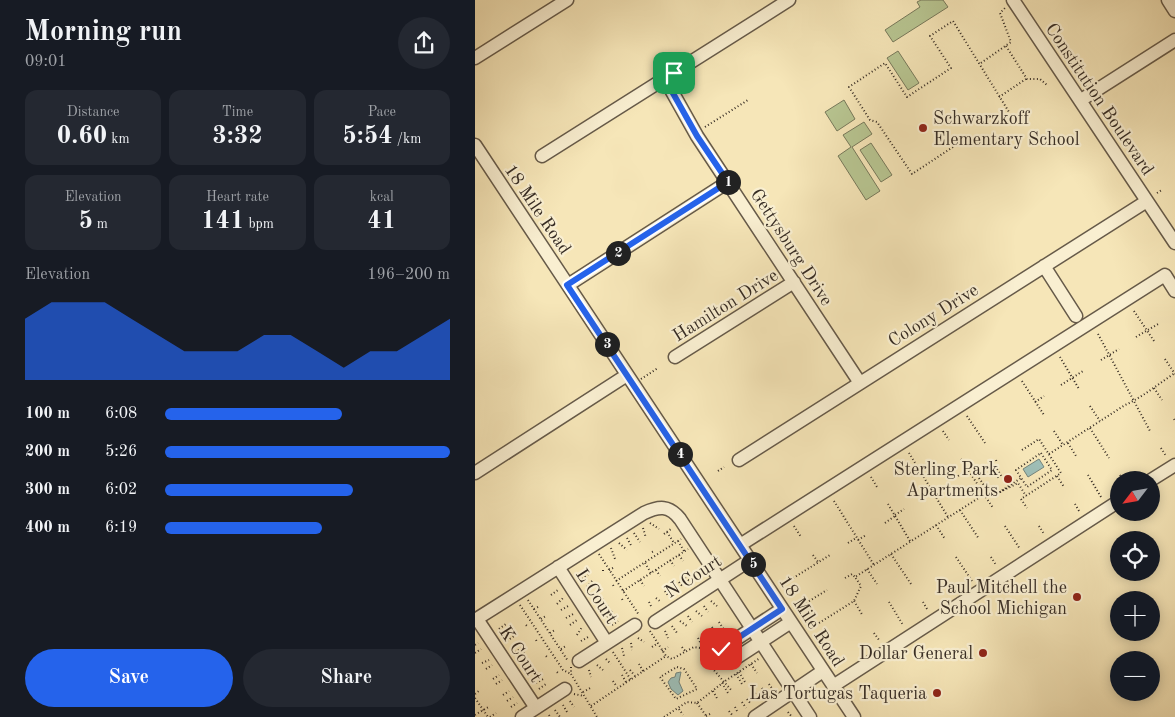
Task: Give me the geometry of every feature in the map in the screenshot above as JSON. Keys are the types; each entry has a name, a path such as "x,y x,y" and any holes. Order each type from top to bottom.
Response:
{"street":[{"path":"475,58 567,0"},
{"path":"542,156 789,0"},
{"path":"1168,0 1175,11"},
{"name":"Constitution Boulevard","path":"1012,2 1152,197 1175,243"},
{"path":"1081,100 1175,40"},
{"name":"Gettysburg Drive","path":"665,79 697,136 860,383"},
{"name":"18 Mile Road","path":"475,145 854,717"},
{"path":"567,285 728,182"},
{"name":"Colony Drive","path":"739,460 1152,197"},
{"path":"1044,266 1076,316"},
{"path":"739,545 1170,272 1175,291"},
{"name":"Hamilton Drive","path":"675,357 794,282"},
{"path":"475,473 627,375"},
{"path":"1160,474 1175,465"},
{"path":"833,686 1110,507"},
{"path":"476,619 644,513 664,508 675,513 810,717"},
{"name":"N Court","path":"655,622 750,560"},
{"name":"L Court","path":"558,567 609,645"},
{"path":"782,609 720,650 726,662 791,622"},
{"name":"K Court","path":"476,619 536,708"},
{"path":"579,661 609,645 635,624"},
{"path":"751,712 793,692 823,671"},
{"path":"522,717 536,708 567,694"}],"path":[{"path":"981,63 1011,42 1000,13 1012,2"},
{"path":"953,147 911,174 877,122 870,120 849,87 885,63 907,97 951,68 930,36 953,21 981,63 981,69 1009,112"},
{"path":"1006,46 1027,79"},
{"path":"999,97 1027,79 1040,79 1048,86"},
{"path":"705,127 748,100"},
{"path":"1152,197 1162,190"},
{"path":"1134,311 1154,341"},
{"path":"1136,338 1158,324"},
{"path":"1098,334 1150,431"},
{"path":"1101,360 1119,348"},
{"path":"1060,357 1079,389"},
{"path":"1049,454 1175,374 1165,359"},
{"path":"641,380 658,368"},
{"path":"1061,385 1083,371"},
{"path":"1023,381 1044,415"},
{"path":"1153,387 1162,400"},
{"path":"1035,402 1044,396"},
{"path":"1090,406 1100,421"},
{"path":"967,416 985,443"},
{"path":"1090,428 1109,458"},
{"path":"943,431 949,440"},
{"path":"1054,432 1063,445"},
{"path":"1022,450 1039,439 1061,473 1021,499 1027,508"},
{"path":"1067,442 1076,456"},
{"path":"1161,448 1165,456"},
{"path":"909,453 949,517"},
{"path":"1041,453 1052,470 1027,486 1021,478 1016,470 1041,453"},
{"path":"961,459 993,508"},
{"path":"718,471 724,467"},
{"path":"994,471 999,479 1002,477 997,469"},
{"path":"958,476 968,470"},
{"path":"1057,475 1064,487"},
{"path":"1088,475 1101,497"},
{"path":"871,477 877,487"},
{"path":"979,478 993,496 1017,483 1026,496"},
{"path":"1000,492 1021,478"},
{"path":"922,497 940,488"},
{"path":"855,577 988,492"},
{"path":"834,501 874,565"},
{"path":"888,504 910,542"},
{"path":"1075,504 1079,511"},
{"path":"885,523 904,508"},
{"path":"960,510 979,539"},
{"path":"650,523 659,529"},
{"path":"936,525 945,539"},
{"path":"794,526 801,536"},
{"path":"1005,526 1020,549"},
{"path":"1039,526 1044,534"},
{"path":"643,528 645,538"},
{"path":"671,530 665,533 674,544"},
{"path":"634,533 640,542"},
{"path":"848,543 866,535"},
{"path":"613,586 639,566 686,536"},
{"path":"627,538 632,547"},
{"path":"678,541 684,551"},
{"path":"619,543 627,550"},
{"path":"623,591 692,546"},
{"path":"611,548 615,559"},
{"path":"653,552 655,556"},
{"path":"679,554 683,561"},
{"path":"891,554 911,584"},
{"path":"813,555 818,562"},
{"path":"790,580 830,555"},
{"path":"956,556 972,581"},
{"path":"644,557 651,573"},
{"path":"991,557 996,565"},
{"path":"670,560 674,567"},
{"path":"636,562 639,566"},
{"path":"603,570 615,567"},
{"path":"867,569 877,584"},
{"path":"656,570 660,576"},
{"path":"695,571 699,577"},
{"path":"819,623 854,601 861,586 851,574 845,578"},
{"path":"582,579 588,575"},
{"path":"685,578 691,582"},
{"path":"640,580 645,587"},
{"path":"587,587 592,581"},
{"path":"679,582 683,587"},
{"path":"672,587 675,592"},
{"path":"551,595 558,590"},
{"path":"806,603 827,590"},
{"path":"592,595 598,591"},
{"path":"665,591 669,597"},
{"path":"525,595 571,665 571,674"},
{"path":"557,604 563,598"},
{"path":"597,602 603,598"},
{"path":"623,600 627,598"},
{"path":"656,598 661,602"},
{"path":"517,600 552,654 563,669 571,674 597,717"},
{"path":"711,601 717,606"},
{"path":"854,601 863,616"},
{"path":"649,602 653,608"},
{"path":"889,602 903,625"},
{"path":"923,602 927,609"},
{"path":"602,609 608,605"},
{"path":"534,610 540,606"},
{"path":"561,610 568,606"},
{"path":"704,606 708,612"},
{"path":"629,610 633,607"},
{"path":"696,611 702,616"},
{"path":"607,617 612,612"},
{"path":"566,618 573,614"},
{"path":"522,618 527,615"},
{"path":"541,619 546,616"},
{"path":"688,616 692,622"},
{"path":"570,624 577,620"},
{"path":"612,625 618,621"},
{"path":"680,621 687,626"},
{"path":"719,622 727,634"},
{"path":"527,626 532,623"},
{"path":"499,629 506,624"},
{"path":"672,626 677,633"},
{"path":"712,627 720,639"},
{"path":"577,635 582,628"},
{"path":"503,635 510,630"},
{"path":"550,633 555,630"},
{"path":"665,631 668,638"},
{"path":"874,633 879,640"},
{"path":"507,641 515,636"},
{"path":"581,640 588,637"},
{"path":"537,641 542,638"},
{"path":"638,638 644,642"},
{"path":"697,638 703,648"},
{"path":"631,643 632,650"},
{"path":"651,647 657,643"},
{"path":"609,645 631,680"},
{"path":"561,649 566,646"},
{"path":"663,651 668,647"},
{"path":"683,647 686,652"},
{"path":"515,652 522,648"},
{"path":"622,648 623,656"},
{"path":"475,653 481,649"},
{"path":"518,657 525,652"},
{"path":"547,657 552,654"},
{"path":"667,716 687,702 697,703 722,683 764,655"},
{"path":"591,706 666,656"},
{"path":"606,659 611,664"},
{"path":"675,659 677,664"},
{"path":"483,664 489,660"},
{"path":"525,668 532,663"},
{"path":"486,668 492,664"},
{"path":"639,664 643,671"},
{"path":"751,664 757,673"},
{"path":"597,665 603,670"},
{"path":"705,668 709,666"},
{"path":"677,667 684,669 691,677 697,689 676,699 660,677 677,667"},
{"path":"528,673 535,668"},
{"path":"558,672 563,669"},
{"path":"589,670 591,678"},
{"path":"630,670 635,677"},
{"path":"739,672 745,682"},
{"path":"735,674 742,684"},
{"path":"493,679 499,675"},
{"path":"622,675 627,682"},
{"path":"535,684 543,679"},
{"path":"496,684 502,680"},
{"path":"613,681 618,688"},
{"path":"725,681 732,691"},
{"path":"722,683 728,693"},
{"path":"539,689 546,684"},
{"path":"769,684 773,690"},
{"path":"583,693 592,687"},
{"path":"762,688 766,694"},
{"path":"475,694 481,690"},
{"path":"503,695 509,691"},
{"path":"713,691 718,700"},
{"path":"755,693 759,699"},
{"path":"567,694 586,696"},
{"path":"567,694 574,707"},
{"path":"507,701 513,697"},
{"path":"475,698 476,702 489,717 496,713"},
{"path":"747,699 751,704"},
{"path":"742,702 751,712"},
{"path":"511,707 517,703"},
{"path":"697,703 707,717 712,713"},
{"path":"475,716 491,705"},
{"path":"563,705 567,712"},
{"path":"735,707 738,713"},
{"path":"678,708 683,715"},
{"path":"555,710 560,717"},
{"path":"697,713 702,710"},
{"path":"729,711 733,716"},
{"path":"789,712 792,717"}],"green space":[{"path":"921,0 943,0 948,7 893,42 885,30 920,7 917,2"},
{"path":"898,51 919,83 908,90 887,58"},
{"path":"844,100 855,119 837,131 825,112"},
{"path":"864,122 872,134 852,147 880,191 866,200 838,156 851,147 843,135"},
{"path":"871,143 892,175 881,182 860,150"}],"water":[{"path":"1039,459 1044,467 1028,477 1023,469"},
{"path":"681,672 679,682 683,691 678,695 671,689 668,682 671,678 675,677 676,673"}],"place":[{"name":"Schwarzkoff Elementary School","path":"923,128"},
{"name":"Sterling Park Apartments","path":"1008,479"},
{"name":"Paul Mitchell the School Michigan","path":"1077,597"},
{"name":"Dollar General","path":"983,653"},
{"name":"Las Tortugas Taqueria","path":"937,693"}],"route":[{"path":"674,73 665,79 697,136 728,182 567,285 782,609 721,649"}]}
